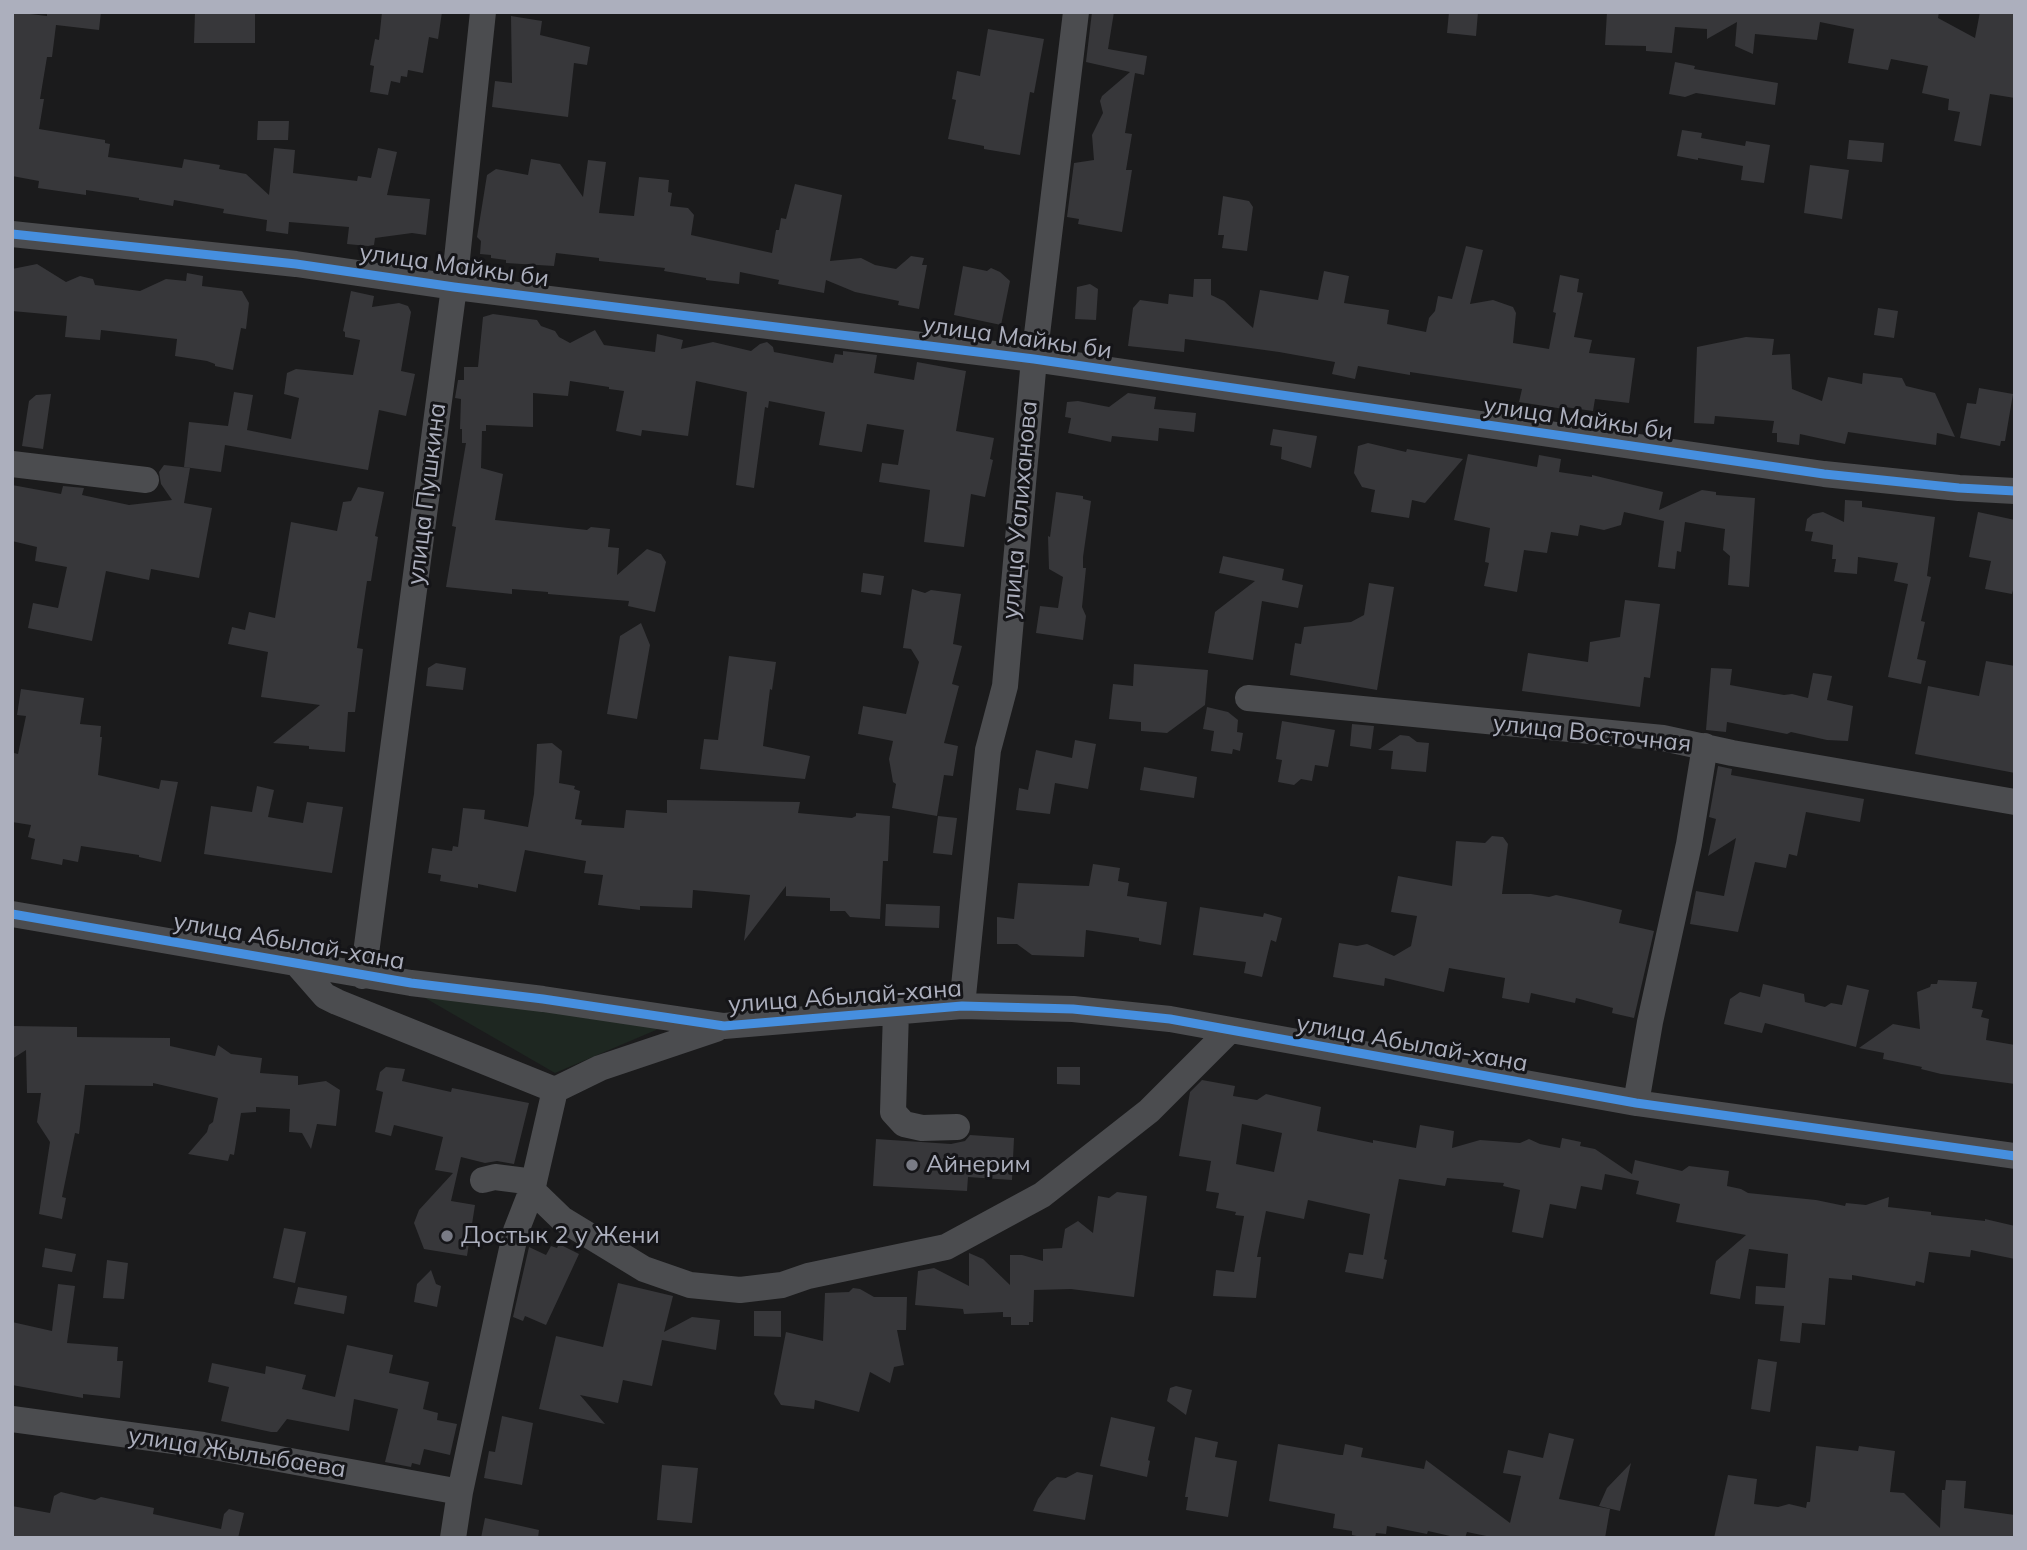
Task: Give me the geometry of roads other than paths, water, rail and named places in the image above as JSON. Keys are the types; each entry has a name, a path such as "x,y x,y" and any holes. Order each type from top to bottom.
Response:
{"street":[{"name":"улица Пушкина","path":"363,976 454,287 483,12"},
{"name":"улица Уалиханова","path":"962,1006 988,750 1004,686 1034,359 1076,12"},
{"name":"улица Майкы би","path":"12,234 296,264 454,287 1034,359 1824,474 2015,491"},
{"path":"12,464 146,480"},
{"name":"улица Восточная","path":"1248,698 1662,738 1732,753 2015,802"},
{"path":"1636,1103 1650,1022 1689,844 1705,746"},
{"name":"улица Абылай-хана","path":"12,914 109,929 363,976 724,1026 962,1006 1073,1009 1170,1019 1636,1103 2015,1156"},
{"path":"297,964 325,996 337,1002 555,1090 600,1068 724,1026"},
{"path":"896,1011 892,1112 904,1124 922,1128 957,1127"},
{"path":"483,1180 495,1177 533,1186 562,1219 644,1269 691,1285 740,1290 782,1285 808,1276 947,1247 1042,1195 1149,1111 1229,1031"},
{"path":"453,1538 460,1492 516,1231 533,1186 555,1090"},
{"name":"улица Жылыбаева","path":"12,1419 203,1445 460,1492"}],"place":[{"name":"Айнерим","path":"912,1165"},
{"name":"Достык 2 у Жени","path":"447,1236"}]}
